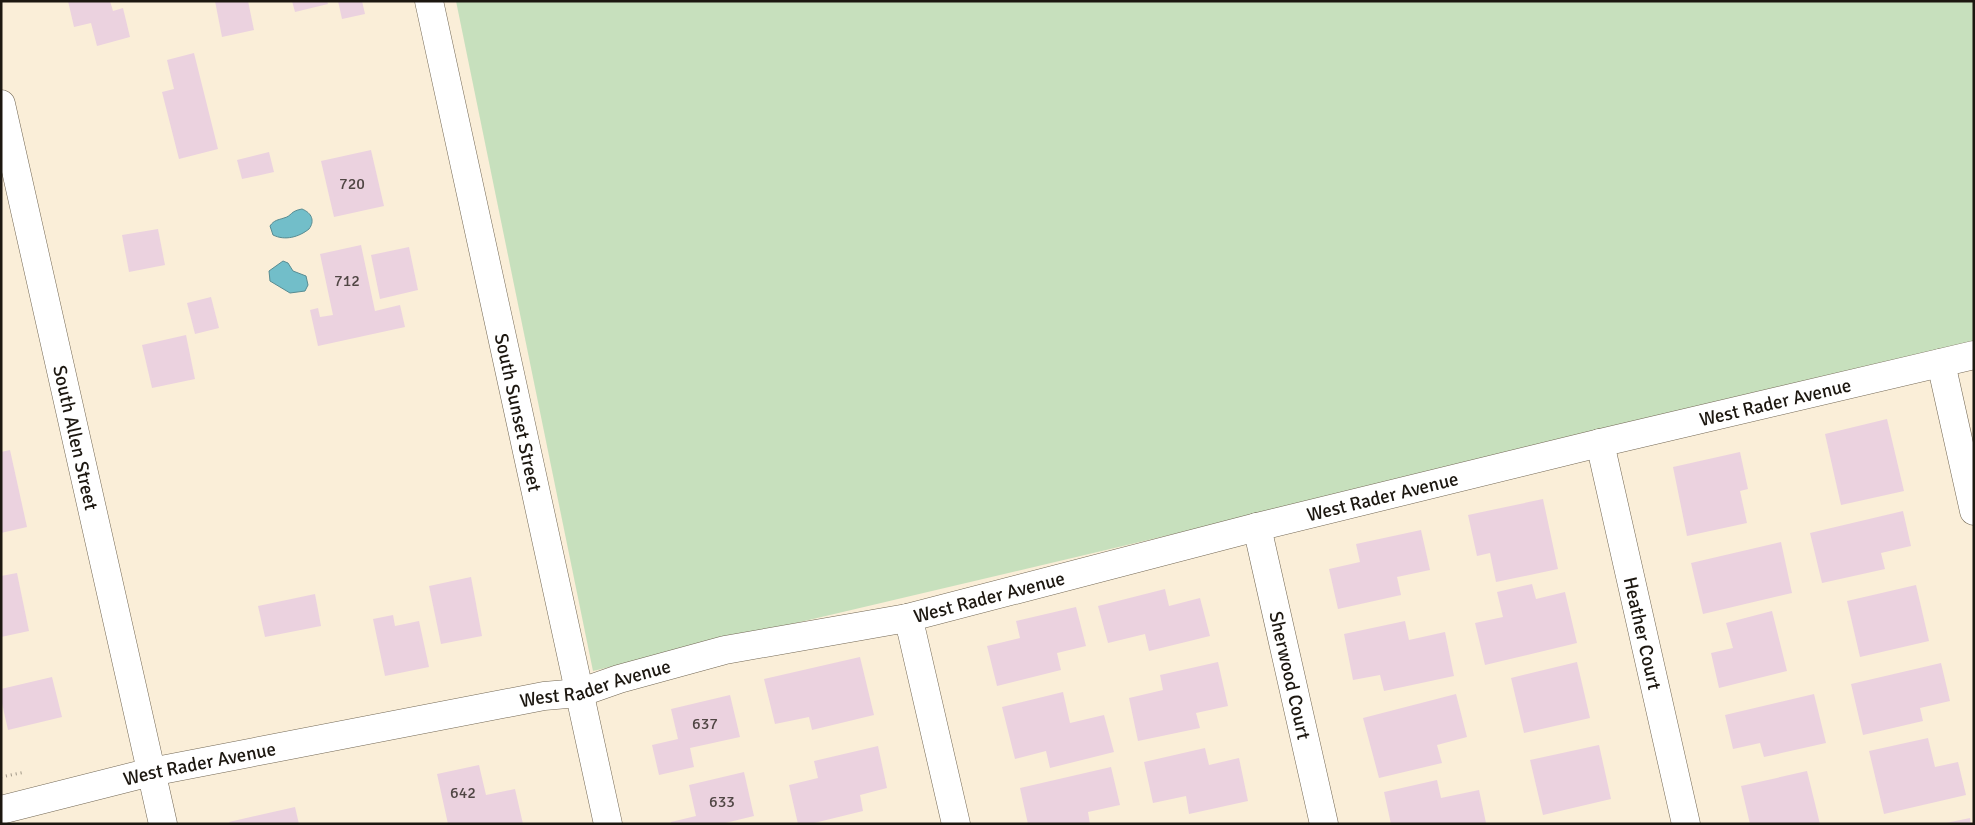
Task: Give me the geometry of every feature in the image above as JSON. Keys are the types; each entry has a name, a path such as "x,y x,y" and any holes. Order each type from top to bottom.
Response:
{"street":[{"name":"South Sunset Street","path":"430,1 608,824"},
{"name":"South Allen Street","path":"1,104 163,824"},
{"name":"West Rader Avenue","path":"1,810 151,772 544,696 580,693 619,679 725,650 907,618 1257,527 1600,443 1974,355"},
{"path":"1941,362 1974,511"},
{"name":"Heather Court","path":"1600,443 1686,824"},
{"name":"Sherwood Court","path":"1257,527 1324,824"},
{"path":"907,618 956,824"}],"green space":[{"path":"456,1 1974,1 1974,345 593,671"}],"water":[{"path":"302,209 312,218 309,229 292,237 282,238 273,235 270,226 273,222"},
{"path":"283,261 288,263 293,271 306,276 308,285 305,291 290,293 270,281 269,271"}],"building":[{"path":"68,1 110,1 113,11 123,8 130,37 97,46 91,23 74,27"},
{"path":"215,1 248,1 254,30 222,37"},
{"path":"292,1 327,1 328,4 295,12"},
{"path":"338,1 362,1 365,14 342,19"},
{"path":"194,53 218,149 179,159 162,92 174,89 167,60"},
{"path":"371,150 384,206 334,217 321,161"},
{"path":"269,152 274,172 242,179 237,160"},
{"path":"158,229 165,265 129,272 122,235"},
{"path":"361,245 375,311 400,305 405,327 318,346 310,310 318,308 320,317 333,315 320,254"},
{"path":"409,247 418,290 380,299 371,255"},
{"path":"211,297 219,328 195,334 187,303"},
{"path":"186,335 195,379 152,388 142,345"},
{"path":"1887,419 1904,491 1841,505 1825,434"},
{"path":"10,450 27,527 1,533 1,452"},
{"path":"1740,452 1748,489 1740,491 1747,523 1687,536 1673,467"},
{"path":"1543,499 1558,569 1496,582 1490,553 1477,556 1468,515"},
{"path":"1903,511 1911,546 1881,553 1885,569 1822,583 1810,533"},
{"path":"1421,530 1430,570 1397,577 1401,595 1338,609 1329,569 1360,562 1356,544"},
{"path":"1781,542 1792,593 1703,614 1691,563"},
{"path":"17,573 29,631 1,637 1,576"},
{"path":"471,577 482,636 441,644 429,586"},
{"path":"1532,584 1536,599 1565,592 1577,643 1485,665 1475,623 1503,617 1497,592"},
{"path":"1916,585 1929,641 1860,657 1847,601"},
{"path":"1165,589 1169,606 1200,598 1210,636 1149,651 1145,634 1108,643 1098,606"},
{"path":"315,594 321,626 265,637 258,606"},
{"path":"1076,607 1086,646 1057,653 1061,670 997,686 987,646 1020,638 1016,621"},
{"path":"1772,611 1787,671 1719,688 1711,653 1733,648 1726,623"},
{"path":"393,615 395,626 419,621 429,667 385,676 373,619"},
{"path":"1405,621 1409,640 1445,632 1454,676 1384,691 1380,675 1353,680 1344,634"},
{"path":"860,657 874,715 812,730 809,717 775,724 764,679"},
{"path":"1218,662 1228,706 1196,713 1200,728 1138,741 1129,698 1163,690 1160,675"},
{"path":"1577,662 1590,718 1524,733 1511,678"},
{"path":"1941,663 1950,701 1920,708 1923,721 1863,735 1851,684"},
{"path":"52,677 62,717 8,730 1,699 1,689"},
{"path":"1063,692 1070,723 1104,715 1114,752 1050,768 1046,751 1015,759 1002,707"},
{"path":"1456,694 1467,737 1437,745 1442,763 1379,778 1363,718"},
{"path":"1814,694 1826,743 1764,757 1760,743 1733,749 1725,715"},
{"path":"730,695 740,737 690,748 694,767 659,775 652,745 678,739 671,709"},
{"path":"1928,738 1935,767 1958,762 1966,795 1884,814 1869,751"},
{"path":"1599,745 1611,799 1543,815 1530,760"},
{"path":"878,746 887,788 860,795 863,811 810,824 798,824 789,785 818,778 814,761"},
{"path":"1205,748 1209,765 1239,758 1248,801 1189,814 1186,796 1153,803 1144,762"},
{"path":"479,765 486,795 515,789 523,824 448,824 437,774"},
{"path":"1111,767 1120,805 1088,812 1090,824 1028,824 1020,788"},
{"path":"1807,771 1820,824 1750,824 1741,786"},
{"path":"744,772 754,816 721,824 671,824 671,822 696,816 689,785"},
{"path":"1437,780 1441,798 1479,790 1486,823 1391,824 1384,792"},
{"path":"295,807 299,824 230,824 229,822"},
{"path":"1970,818 1971,824 1946,824 1946,823"}]}
